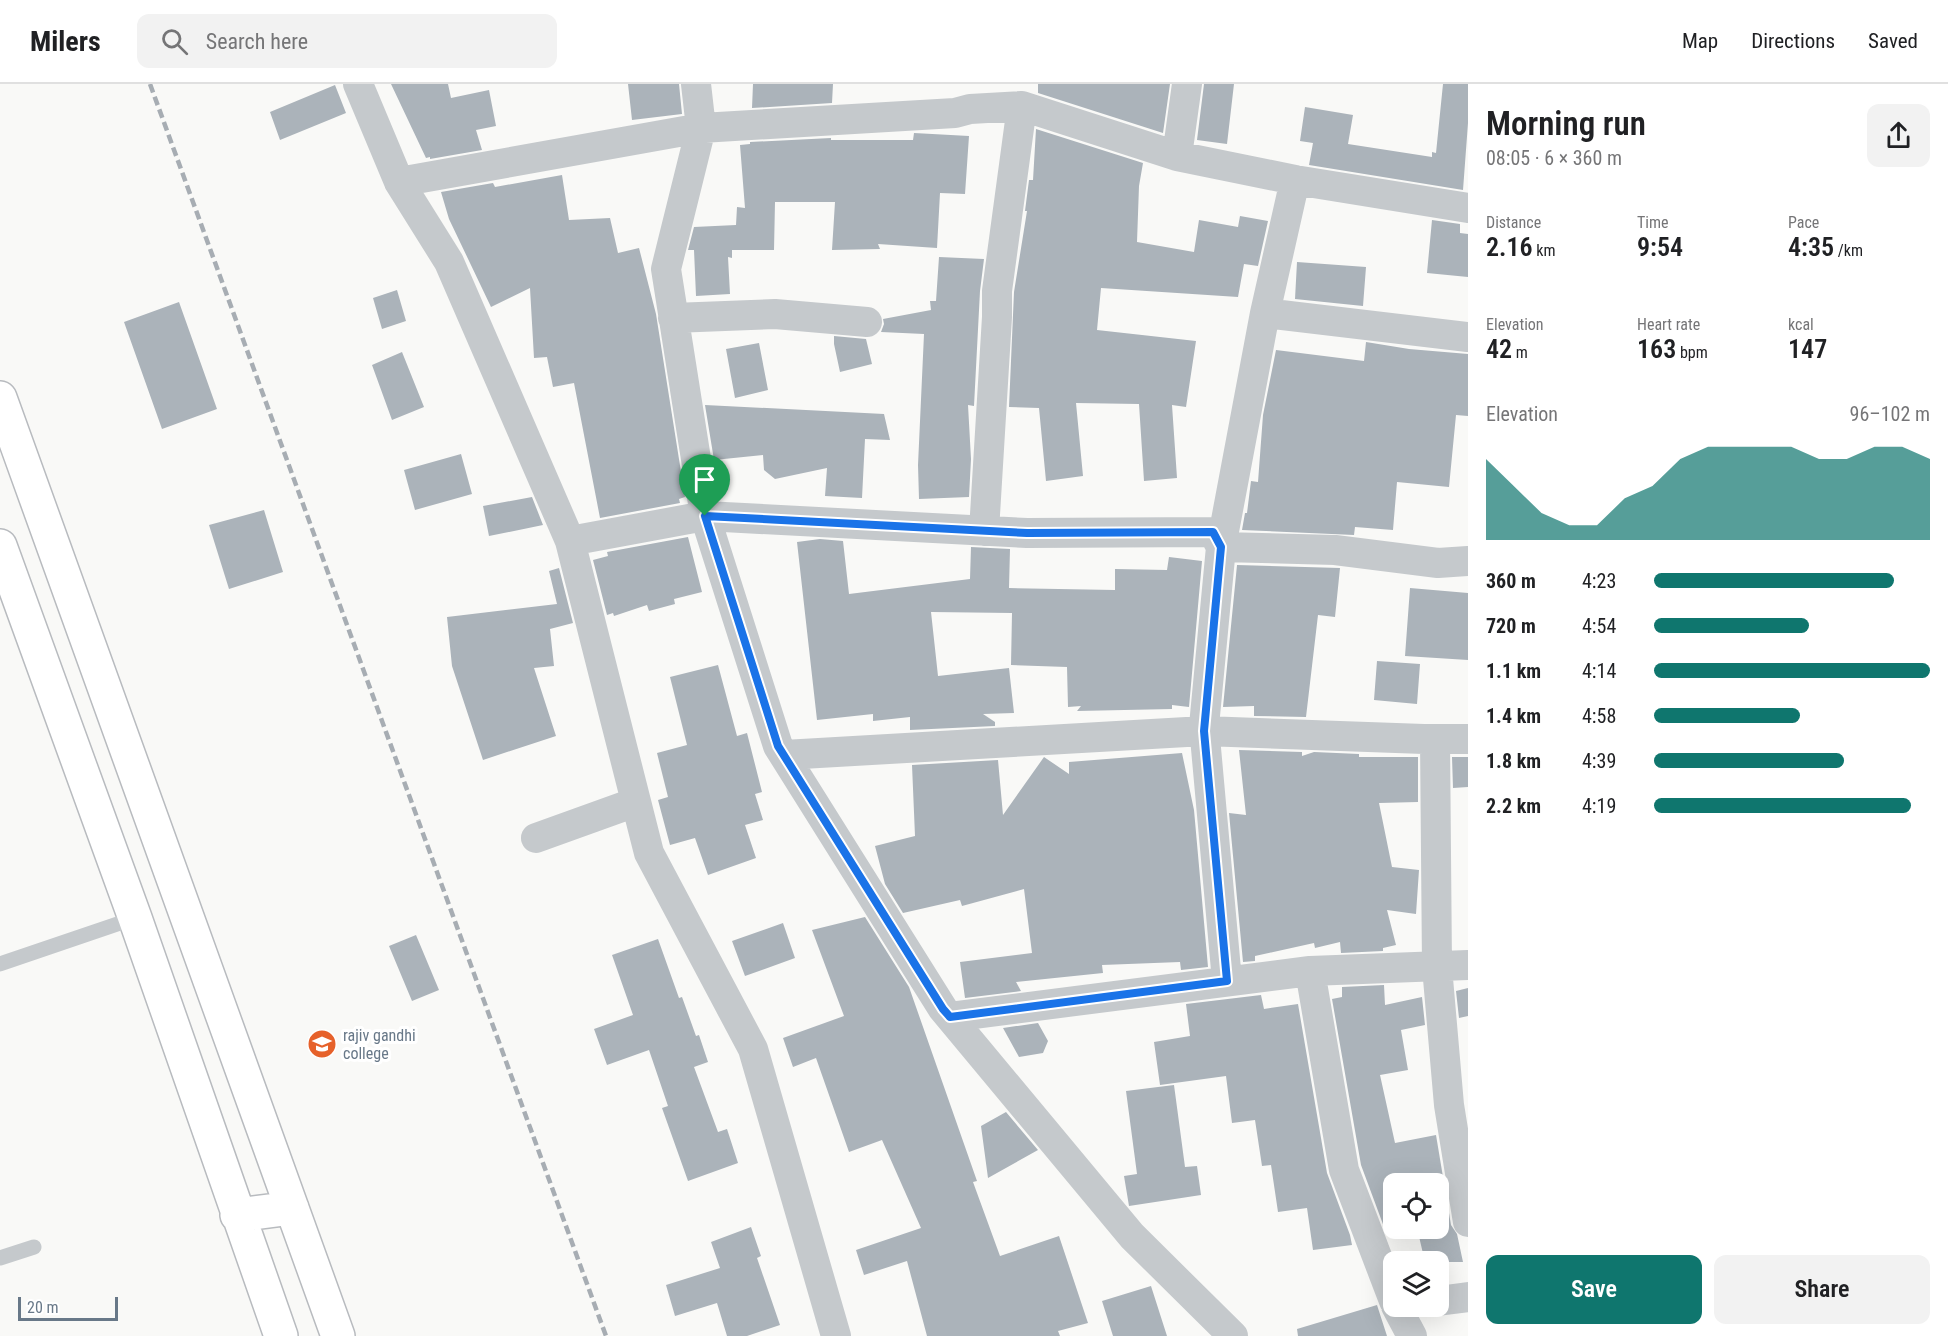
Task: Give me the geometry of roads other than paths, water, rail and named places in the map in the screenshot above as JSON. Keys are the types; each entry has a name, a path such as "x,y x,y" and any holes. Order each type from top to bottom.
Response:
{"highway":[{"path":"0,398 338,1336"},
{"path":"0,546 135,918 281,1336"},
{"path":"237,1215 292,1208"}],"street":[{"path":"358,84 399,182 449,262 570,541 649,853 757,1060 836,1336"},
{"path":"696,84 701,128 666,269 705,516 778,746 943,1009 1132,1236 1233,1336"},
{"path":"1177,156 1187,84"},
{"path":"399,182 701,128 955,113 970,109 1022,106 1177,156 1295,180 1468,208"},
{"path":"984,531 997,291 1022,106"},
{"path":"1227,981 1204,731 1221,547 1265,313 1295,180"},
{"path":"1265,313 1468,337"},
{"path":"673,318 775,314 867,322"},
{"path":"570,541 705,516 1027,533 1213,532 1221,547"},
{"path":"1221,547 1335,550 1438,563 1468,561"},
{"path":"784,755 1204,731 1468,739"},
{"path":"1434,739 1437,967 1449,1106 1468,1222"},
{"path":"536,838 636,802"},
{"path":"950,1017 1310,971 1468,965"},
{"path":"1310,971 1344,1170 1383,1272"},
{"path":"1449,1300 1468,1297"},
{"path":"1402,1317 1412,1336"}],"lane":[{"path":"0,964 135,918"},
{"path":"0,1258 34,1247"}],"railway":[{"path":"150,84 606,1336"}],"place":[{"name":"rajiv gandhi college","path":"322,1044"}]}
